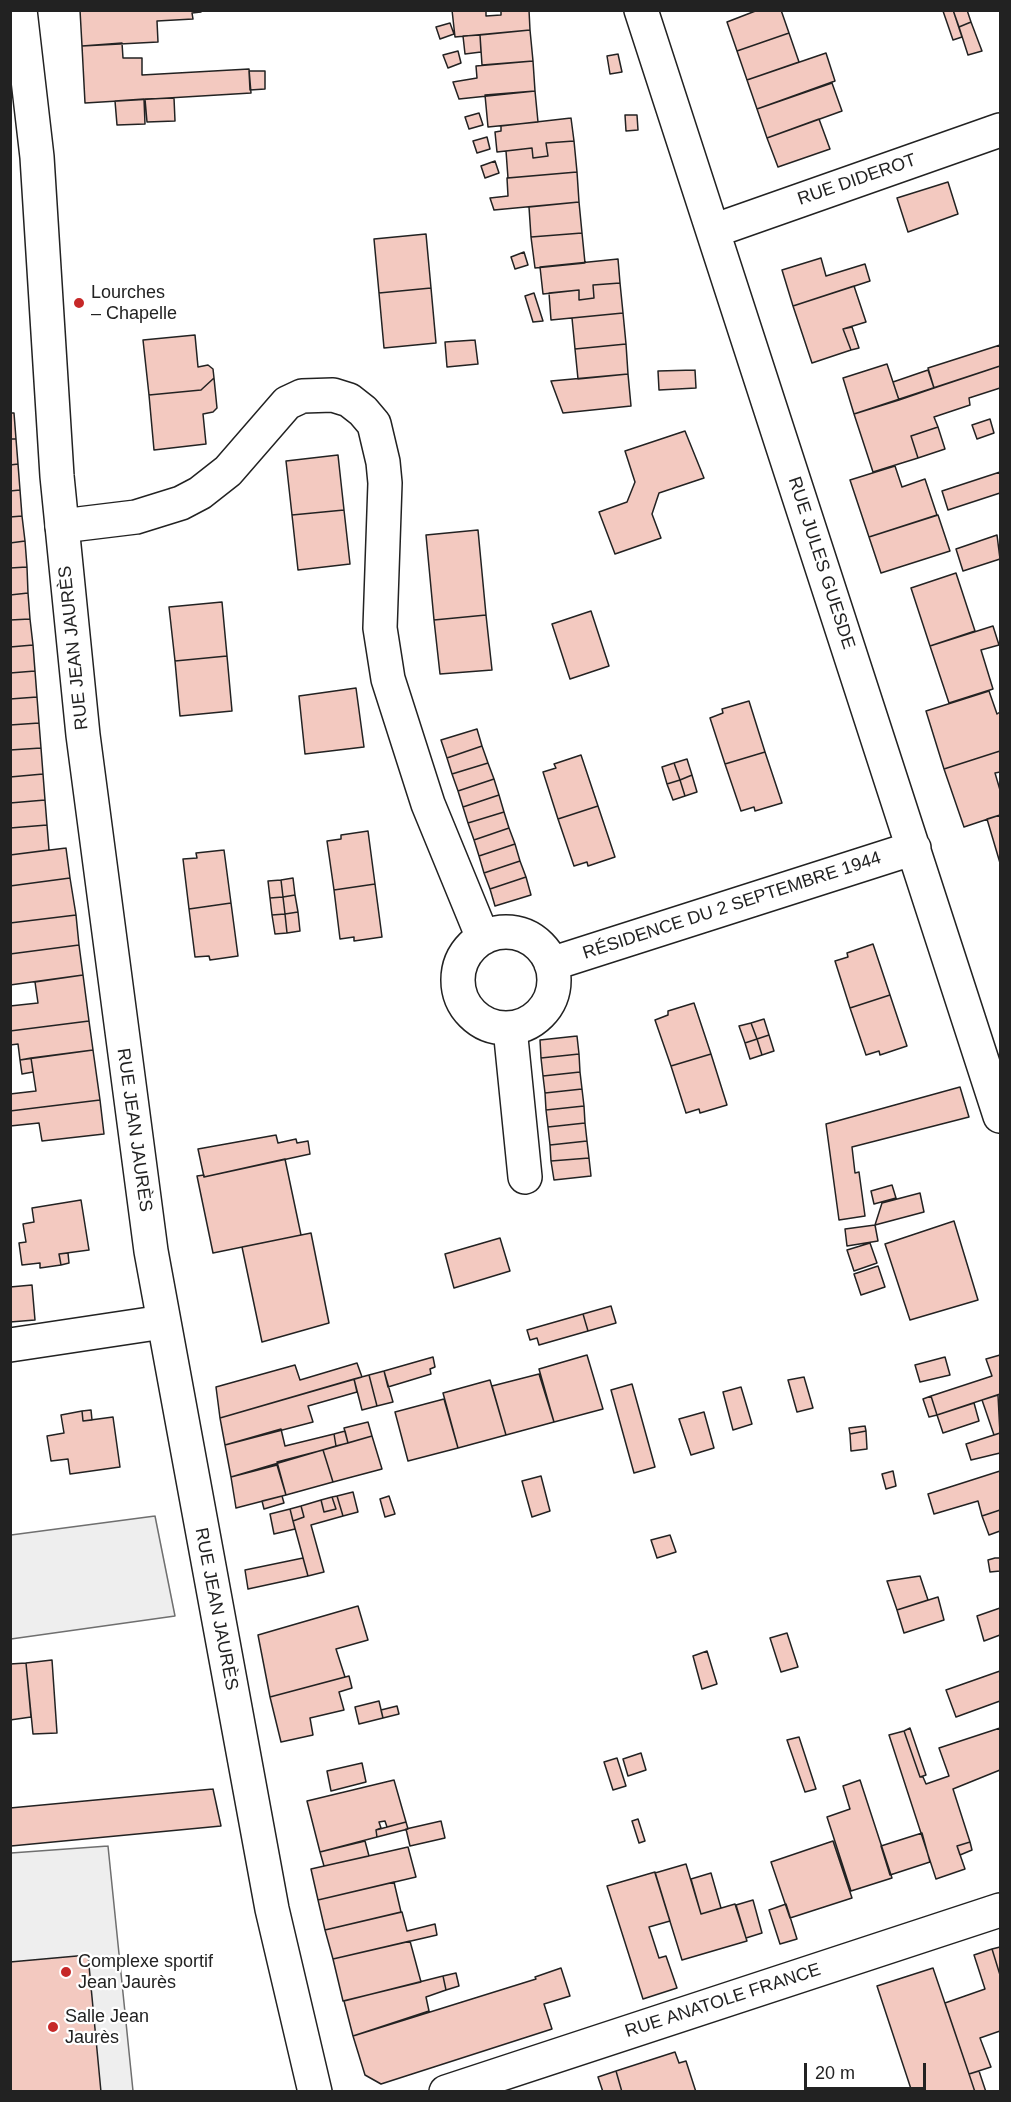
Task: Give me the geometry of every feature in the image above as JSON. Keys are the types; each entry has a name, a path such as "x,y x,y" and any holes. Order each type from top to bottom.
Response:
{"street":[{"name":"RUE JEAN JAURÈS","path":"20,10 37,157 44,298 62,526 98,856 147,1228 273,1909 315,2091"},
{"name":"RUE JEAN JAURÈS","path":"37,157 41,10"},
{"name":"RUE JULES GUESDE","path":"642,10 1000,1116"},
{"name":"RUE DIDEROT","path":"713,231 1000,130"},
{"path":"62,526 136,517 181,503 216,482 274,415 287,403 302,396 333,395 349,400 363,411 374,424 383,462 385,483 380,628 388,679 428,804 483,939"},
{"name":"RÉSIDENCE DU 2 SEPTEMBRE 1944","path":"551,964 914,848"},
{"path":"510,933 527,937 542,948 551,964 554,983 548,1002 537,1017 510,1028 493,1026 478,1019 462,1000 459,983 461,965 470,950 483,939 510,933"},
{"path":"510,1028 525,1177"},
{"path":"10,1345 163,1322"},
{"name":"RUE ANATOLE FRANCE","path":"446,2091 1000,1910"}],"shaded area":[{"path":"155,1516 175,1616 11,1639 11,1535"},
{"name":"Complexe sportif Jean Jaurès","path":"108,1846 133,2091 11,2092 11,1853"}],"building":[{"path":"80,10 201,10 201,12 192,13 193,19 157,21 158,42 82,46"},
{"path":"452,10 486,10 486,16 501,15 501,10 529,10 530,30 455,37"},
{"path":"758,10 781,10 789,33 737,51 727,22"},
{"path":"953,10 962,37 953,40 943,11"},
{"path":"953,10 967,10 971,22 959,27"},
{"path":"971,22 982,51 968,55 959,27"},
{"path":"450,23 454,34 440,39 436,27"},
{"path":"530,30 533,61 482,65 480,35"},
{"path":"789,33 799,62 747,80 737,51"},
{"path":"480,35 481,52 465,54 463,36"},
{"path":"122,43 123,58 142,58 142,75 249,69 251,93 85,103 82,46"},
{"path":"458,51 461,63 448,68 443,55"},
{"path":"826,53 835,81 757,109 747,80"},
{"path":"618,54 622,72 610,74 607,56"},
{"path":"533,61 535,91 459,99 453,82 477,78 476,66"},
{"path":"249,71 265,71 265,89 250,90"},
{"path":"832,83 842,111 767,138 757,109"},
{"path":"535,91 538,122 488,127 485,95"},
{"path":"174,98 175,121 147,122 145,99"},
{"path":"144,99 145,124 117,125 115,101"},
{"path":"479,113 483,125 469,129 465,117"},
{"path":"625,115 637,115 638,130 626,131"},
{"path":"571,118 574,141 546,143 548,156 533,158 532,148 497,152 495,132 501,131 501,126"},
{"path":"819,119 830,149 778,167 767,138"},
{"path":"487,137 490,149 477,153 473,141"},
{"path":"574,141 577,172 508,178 506,151 532,148 533,158 548,156 546,143"},
{"path":"495,161 499,173 485,178 481,166"},
{"path":"577,172 579,202 494,210 490,198 508,196 507,178"},
{"path":"948,182 958,214 908,232 897,198"},
{"path":"579,202 582,233 531,237 529,207"},
{"path":"582,233 585,263 535,268 531,237"},
{"path":"426,234 431,288 379,293 374,239"},
{"path":"524,252 528,265 515,269 511,257"},
{"path":"821,258 826,276 865,264 870,281 793,306 782,270"},
{"path":"618,259 620,283 593,285 594,298 579,300 579,290 543,294 540,267"},
{"path":"620,283 623,313 551,320 549,293 579,290 579,300 594,298 593,285"},
{"path":"854,286 866,322 843,329 851,350 812,363 793,306"},
{"path":"431,288 436,343 384,348 379,293"},
{"path":"534,293 543,321 533,322 525,296"},
{"path":"623,313 626,344 575,349 572,318"},
{"path":"852,327 859,348 851,350 843,329"},
{"path":"195,335 198,367 208,365 213,369 214,378 201,390 149,395 143,340"},
{"path":"475,340 478,364 447,367 445,342"},
{"path":"626,344 628,374 578,379 575,349"},
{"path":"1000,345 1000,366 934,388 928,368"},
{"path":"887,364 899,400 854,414 843,378"},
{"path":"1000,366 1000,388 969,398 970,405 934,417 938,427 911,436 918,458 873,472 854,414"},
{"path":"695,370 696,388 659,390 658,371"},
{"path":"928,370 934,388 899,400 893,382"},
{"path":"628,374 631,406 563,413 551,381"},
{"path":"214,378 217,408 213,412 203,414 206,444 154,450 149,395 201,390"},
{"path":"10,413 14,413 16,439 10,439"},
{"path":"990,419 994,433 977,439 972,425"},
{"path":"938,427 945,449 918,458 911,436"},
{"path":"685,431 704,478 659,493 652,514 661,538 615,554 599,512 627,502 635,482 625,451"},
{"path":"10,439 16,439 18,464 10,465"},
{"path":"338,455 344,510 292,515 286,461"},
{"path":"18,464 20,490 10,491 10,465"},
{"path":"895,466 902,487 925,479 937,515 869,537 850,480"},
{"path":"1000,472 1000,493 948,510 942,491"},
{"path":"20,490 22,516 10,517 10,491"},
{"path":"344,510 350,564 298,570 292,515"},
{"path":"938,515 950,551 881,573 869,537"},
{"path":"22,516 25,541 10,543 10,517"},
{"path":"478,530 486,615 434,620 426,535"},
{"path":"997,535 1000,559 963,571 956,549"},
{"path":"25,541 27,567 10,568 10,543"},
{"path":"27,567 28,593 10,595 10,568"},
{"path":"956,573 975,631 930,646 911,588"},
{"path":"28,593 30,619 10,620 10,595"},
{"path":"222,602 227,656 175,661 169,607"},
{"path":"591,611 609,666 570,679 552,624"},
{"path":"486,615 492,670 440,674 434,620"},
{"path":"30,619 33,645 10,647 10,620"},
{"path":"993,626 999,645 981,650 993,689 949,703 930,646"},
{"path":"33,645 35,671 10,673 10,647"},
{"path":"227,656 232,711 180,716 175,661"},
{"path":"35,671 37,697 10,699 10,673"},
{"path":"356,688 364,747 305,754 299,696"},
{"path":"989,691 997,714 1000,712 1000,751 944,769 926,711"},
{"path":"37,697 39,723 10,725 10,699"},
{"path":"749,701 765,752 725,764 710,718 723,713 722,709"},
{"path":"39,723 41,748 10,750 10,725"},
{"path":"477,729 482,746 447,758 441,740"},
{"path":"482,746 488,763 452,774 447,758"},
{"path":"41,748 43,774 10,777 10,750"},
{"path":"1000,751 1000,772 995,773 1000,790 1000,815 964,827 944,769"},
{"path":"765,752 782,803 755,811 754,807 741,811 725,764"},
{"path":"581,755 598,806 558,819 543,772 556,768 554,764"},
{"path":"687,759 692,775 680,780 674,763"},
{"path":"488,763 494,779 458,791 452,774"},
{"path":"674,763 680,780 667,784 662,767"},
{"path":"43,774 45,800 10,803 10,777"},
{"path":"692,775 697,792 685,796 680,780"},
{"path":"494,779 499,795 463,807 458,791"},
{"path":"680,780 685,796 673,800 667,784"},
{"path":"499,795 504,812 468,823 463,807"},
{"path":"45,800 47,825 10,828 10,803"},
{"path":"598,806 615,857 588,866 587,862 574,866 558,819"},
{"path":"504,812 509,828 474,840 468,823"},
{"path":"1000,815 1000,863 987,819"},
{"path":"47,825 49,850 10,855 10,828"},
{"path":"509,828 515,844 479,856 474,840"},
{"path":"368,831 375,884 334,890 327,841 341,839 341,835"},
{"path":"515,844 520,861 484,873 479,856"},
{"path":"66,848 70,878 10,886 10,855"},
{"path":"224,850 231,903 189,909 183,859 197,858 196,853"},
{"path":"520,861 526,877 490,889 484,873"},
{"path":"526,877 531,895 495,906 490,889"},
{"path":"70,878 76,915 10,923 10,886"},
{"path":"293,878 295,895 283,897 281,880"},
{"path":"281,880 283,897 270,898 268,881"},
{"path":"375,884 382,937 354,941 354,937 340,939 334,890"},
{"path":"295,895 298,912 285,914 283,897"},
{"path":"283,897 285,914 272,915 270,898"},
{"path":"231,903 238,956 210,960 209,956 195,957 189,909"},
{"path":"298,912 300,931 287,933 285,914"},
{"path":"285,914 287,933 275,934 272,915"},
{"path":"76,915 79,945 10,954 10,923"},
{"path":"873,944 890,995 850,1008 835,961 848,957 847,953"},
{"path":"79,945 83,975 10,985 10,954"},
{"path":"83,975 89,1021 10,1031 10,1006 38,1003 35,982"},
{"path":"890,995 907,1046 880,1055 879,1051 866,1055 850,1008"},
{"path":"694,1003 711,1054 671,1066 655,1020 668,1015 668,1011"},
{"path":"764,1019 769,1035 757,1039 751,1023"},
{"path":"89,1021 93,1050 20,1060 18,1044 10,1045 10,1031"},
{"path":"751,1023 757,1039 745,1043 739,1026"},
{"path":"769,1035 774,1051 762,1055 757,1039"},
{"path":"577,1036 579,1054 541,1058 540,1040"},
{"path":"757,1039 762,1055 750,1059 745,1043"},
{"path":"93,1050 100,1100 10,1111 10,1094 36,1091 31,1058"},
{"path":"579,1054 580,1072 543,1076 541,1058"},
{"path":"711,1054 727,1105 700,1113 699,1109 686,1113 671,1066"},
{"path":"31,1058 33,1072 22,1074 20,1060"},
{"path":"580,1072 582,1089 545,1093 543,1076"},
{"path":"960,1087 969,1117 852,1147 855,1173 859,1172 865,1216 839,1220 826,1124"},
{"path":"582,1089 584,1106 546,1110 545,1093"},
{"path":"100,1100 104,1134 42,1141 39,1123 10,1126 10,1111"},
{"path":"584,1106 585,1123 548,1127 546,1110"},
{"path":"585,1123 587,1141 550,1145 548,1127"},
{"path":"276,1135 278,1143 296,1139 297,1143 308,1141 310,1154 204,1177 198,1149"},
{"path":"587,1141 589,1158 551,1161 550,1145"},
{"path":"589,1158 591,1176 554,1180 551,1161"},
{"path":"285,1159 301,1235 213,1253 197,1176 204,1175 204,1177"},
{"path":"892,1185 896,1198 874,1204 871,1191"},
{"path":"920,1193 924,1212 875,1225 882,1203"},
{"path":"81,1200 89,1250 59,1254 61,1265 40,1268 40,1263 22,1265 19,1243 26,1242 23,1224 34,1222 32,1208"},
{"path":"954,1221 978,1300 910,1320 885,1244"},
{"path":"875,1225 878,1241 847,1246 845,1229"},
{"path":"311,1233 329,1323 262,1342 242,1247"},
{"path":"500,1238 510,1271 454,1288 445,1254"},
{"path":"870,1243 877,1263 854,1271 847,1250"},
{"path":"68,1253 69,1263 61,1265 59,1254"},
{"path":"878,1266 885,1287 861,1295 854,1274"},
{"path":"32,1285 35,1320 10,1322 10,1287"},
{"path":"611,1306 616,1323 588,1331 583,1314"},
{"path":"583,1314 588,1331 539,1345 537,1338 530,1340 527,1330"},
{"path":"587,1355 603,1409 554,1422 539,1369"},
{"path":"1000,1355 1000,1394 937,1415 931,1396 992,1376 986,1359"},
{"path":"433,1357 435,1367 430,1369 431,1374 388,1387 384,1371"},
{"path":"945,1357 950,1375 920,1382 915,1365"},
{"path":"357,1363 362,1377 220,1418 216,1387 295,1365 300,1380"},
{"path":"384,1371 393,1402 377,1406 369,1375"},
{"path":"539,1374 554,1422 506,1435 492,1386"},
{"path":"369,1375 377,1406 362,1410 354,1379"},
{"path":"804,1377 813,1408 797,1412 788,1380"},
{"path":"354,1379 357,1392 308,1406 313,1422 225,1445 220,1418"},
{"path":"490,1380 506,1435 458,1448 443,1393"},
{"path":"632,1384 655,1467 634,1473 611,1390"},
{"path":"741,1387 752,1424 733,1430 723,1392"},
{"path":"998,1395 1000,1433 994,1435 982,1400"},
{"path":"931,1396 937,1415 929,1417 923,1399"},
{"path":"444,1399 458,1448 408,1461 395,1412"},
{"path":"974,1403 979,1421 943,1433 937,1415"},
{"path":"91,1410 92,1420 83,1421 82,1411"},
{"path":"82,1411 83,1421 113,1417 120,1467 70,1474 68,1459 51,1461 47,1436 64,1433 61,1415"},
{"path":"704,1412 714,1448 691,1455 679,1419"},
{"path":"368,1422 372,1436 348,1443 344,1428"},
{"path":"865,1426 866,1431 850,1434 849,1428"},
{"path":"281,1429 285,1446 334,1434 336,1446 231,1477 225,1445"},
{"path":"345,1431 348,1443 336,1446 334,1434"},
{"path":"866,1431 867,1449 851,1451 850,1434"},
{"path":"1000,1433 1000,1453 971,1460 966,1444"},
{"path":"372,1436 382,1469 333,1482 323,1450"},
{"path":"323,1450 333,1482 286,1495 277,1462"},
{"path":"277,1465 286,1495 236,1508 231,1477"},
{"path":"893,1471 896,1486 886,1489 882,1474"},
{"path":"1000,1471 1000,1510 982,1516 978,1501 934,1514 928,1494"},
{"path":"541,1476 550,1511 532,1517 522,1481"},
{"path":"353,1492 358,1512 343,1516 337,1496"},
{"path":"282,1496 284,1503 264,1509 262,1501"},
{"path":"337,1496 343,1516 311,1525 324,1572 308,1576 293,1521 304,1517 301,1506 321,1500 324,1512 336,1509 332,1497"},
{"path":"389,1496 395,1514 385,1517 380,1499"},
{"path":"332,1497 336,1509 324,1512 321,1500"},
{"path":"301,1506 304,1517 293,1521 290,1509"},
{"path":"290,1509 295,1529 274,1534 270,1514"},
{"path":"1000,1510 1000,1531 989,1535 982,1516"},
{"path":"670,1535 676,1552 657,1558 651,1540"},
{"path":"303,1558 308,1576 248,1589 245,1570"},
{"path":"1000,1558 1000,1571 990,1572 988,1560"},
{"path":"920,1576 928,1600 897,1610 887,1581"},
{"path":"938,1597 944,1620 904,1633 897,1610"},
{"path":"358,1606 368,1640 336,1649 345,1677 270,1697 258,1635"},
{"path":"1000,1608 1000,1635 984,1641 977,1616"},
{"path":"787,1633 798,1667 781,1672 770,1638"},
{"path":"707,1651 717,1684 702,1689 693,1656"},
{"path":"52,1660 57,1733 33,1734 26,1663"},
{"path":"26,1663 31,1717 10,1720 10,1664"},
{"path":"1000,1671 1000,1701 956,1717 946,1690"},
{"path":"349,1676 352,1688 339,1692 344,1710 310,1718 313,1735 281,1742 270,1697"},
{"path":"379,1701 383,1718 359,1724 355,1707"},
{"path":"397,1706 399,1714 383,1718 381,1710"},
{"path":"910,1728 926,1775 920,1777 904,1731"},
{"path":"1000,1728 1000,1770 953,1789 970,1842 957,1846 965,1869 936,1879 889,1735 904,1731 920,1777 923,1777 926,1784 949,1776 939,1748"},
{"path":"799,1737 816,1789 805,1792 787,1740"},
{"path":"641,1753 646,1770 628,1776 623,1759"},
{"path":"617,1758 626,1786 613,1790 604,1762"},
{"path":"362,1763 366,1782 331,1791 327,1771"},
{"path":"394,1780 406,1822 387,1827 385,1821 379,1822 381,1828 376,1830 377,1837 320,1852 307,1801"},
{"path":"860,1780 892,1878 851,1891 827,1817 850,1809 843,1786"},
{"path":"213,1789 221,1826 11,1846 10,1808"},
{"path":"638,1819 645,1841 639,1843 632,1821"},
{"path":"441,1821 445,1838 410,1846 406,1829"},
{"path":"406,1822 408,1829 377,1837 376,1830"},
{"path":"922,1833 930,1862 890,1875 881,1846"},
{"path":"365,1841 369,1856 324,1866 320,1852"},
{"path":"833,1841 852,1898 790,1918 771,1862"},
{"path":"970,1842 972,1850 960,1855 957,1846"},
{"path":"408,1847 416,1877 318,1900 311,1869"},
{"path":"686,1864 701,1914 735,1904 747,1941 682,1960 655,1873"},
{"path":"655,1872 670,1921 649,1927 659,1958 666,1956 677,1988 643,1999 607,1886"},
{"path":"711,1873 721,1908 701,1914 691,1879"},
{"path":"394,1882 401,1912 325,1930 318,1900"},
{"path":"753,1900 762,1933 746,1938 736,1905"},
{"path":"786,1904 797,1939 780,1944 769,1910"},
{"path":"402,1912 407,1931 435,1924 437,1935 333,1959 325,1930"},
{"path":"410,1941 421,1982 343,2001 333,1959"},
{"path":"1000,1947 1000,1975 992,1949"},
{"path":"992,1949 1000,1975 1000,2031 980,2038 991,2067 969,2074 945,2003 985,1989 974,1955"},
{"name":"Salle Jean Jaurès","path":"88,1955 101,2092 10,2092 10,1962"},
{"path":"561,1968 570,1996 544,2004 552,2029 381,2084 365,2075 353,2036 536,1979 535,1977"},
{"path":"933,1968 975,2092 912,2092 877,1986"},
{"path":"456,1973 459,1986 446,1990 443,1976"},
{"path":"443,1976 446,1990 426,1997 429,2011 353,2036 344,2001"},
{"path":"675,2052 679,2063 686,2061 696,2092 622,2092 616,2071"},
{"path":"616,2071 622,2092 603,2092 598,2077"},
{"path":"979,2071 986,2092 975,2092 969,2074"}],"place":[{"name":"Lourches – Chapelle","path":"79,303"},
{"name":"Complexe sportif Jean Jaurès","path":"66,1972"},
{"name":"Salle Jean Jaurès","path":"53,2027"}]}
